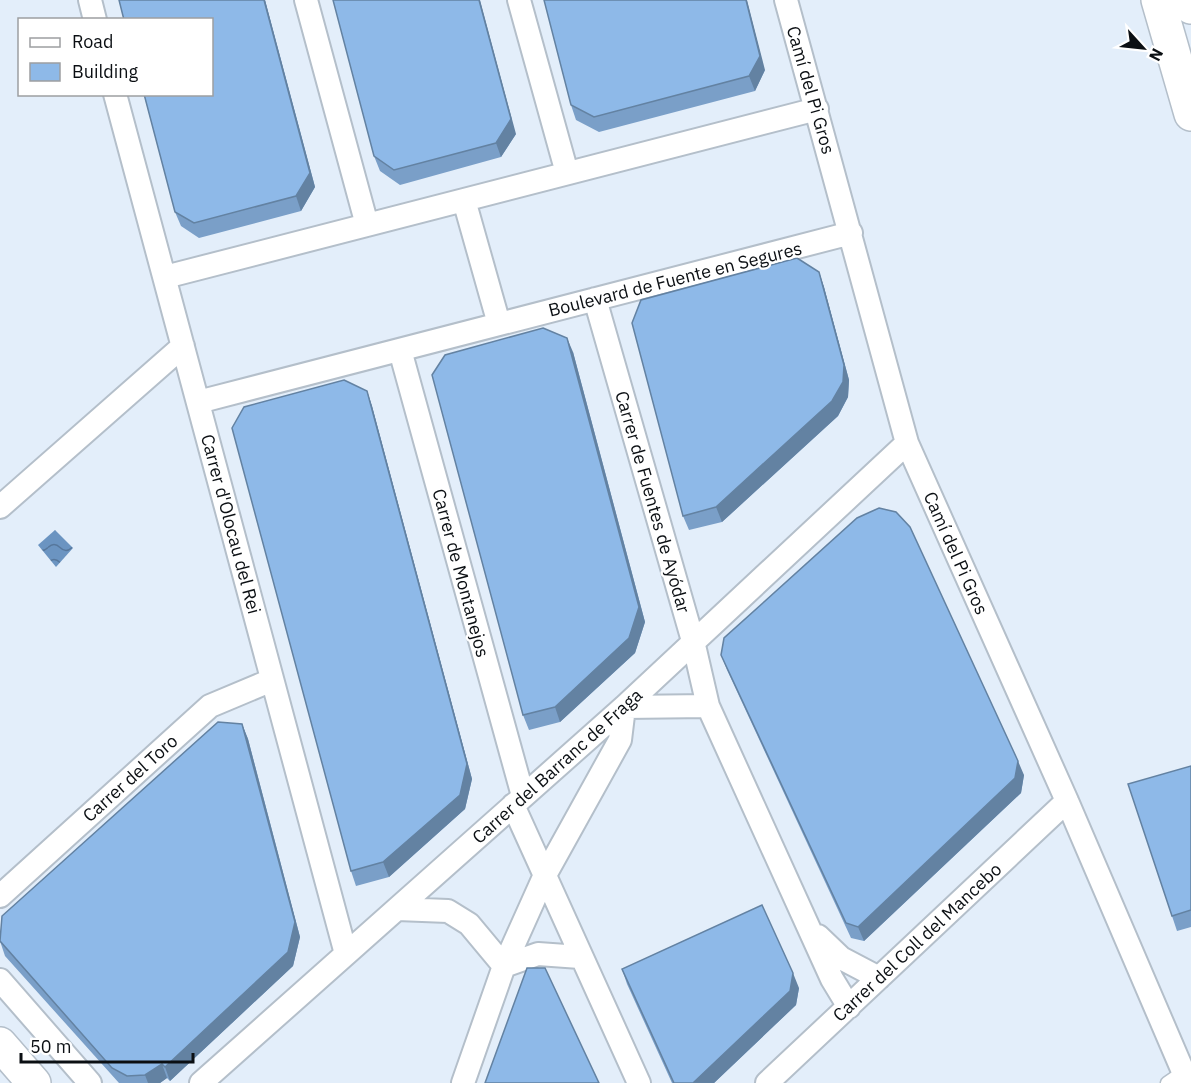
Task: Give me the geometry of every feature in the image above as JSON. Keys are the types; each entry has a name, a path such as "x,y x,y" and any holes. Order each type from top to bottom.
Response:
{"main road":[{"path":"1158,0 1191,114"},
{"path":"1189,0 1191,7"},
{"path":"0,1044 34,1083"}],"street":[{"path":"90,0 94,18"},
{"path":"306,0 367,225"},
{"path":"519,0 567,174"},
{"name":"Camí del Pi Gros","path":"786,0 907,443 1067,801 1179,1079"},
{"name":"Carrer d'Olocau del Rei","path":"116,96 346,954"},
{"path":"165,277 817,109"},
{"path":"464,200 499,324"},
{"name":"Boulevard de Fuente en Segures","path":"198,402 851,233"},
{"name":"Carrer de Fuentes de Ayódar","path":"595,299 693,641 708,706 811,928 832,979 849,1006"},
{"path":"0,507 183,346"},
{"name":"Carrer de Montanejos","path":"400,350 518,800 544,877 639,1083"},
{"name":"Carrer del Barranc de Fraga","path":"201,1083 624,707 907,443"},
{"name":"Carrer del Toro","path":"0,896 210,706 272,680"},
{"path":"463,1083 504,966 544,877 620,740 624,707 708,706"},
{"name":"Carrer del Coll del Mancebo","path":"767,1083 1067,801"},
{"path":"397,909 448,911 469,924 504,966"},
{"name":"Carrer de Fuentes de Ayódar","path":"811,928 841,958 879,978"},
{"path":"504,966 538,954 580,957"},
{"path":"0,980 90,1083"}],"water":[{"path":"55,530 73,548 56,567 38,545"}],"building":[{"path":"119,0 264,0 310,173 296,196 194,223 175,212 145,96 213,96 213,18 124,18"},
{"path":"333,0 479,0 511,119 496,143 394,170 374,156"},
{"path":"544,0 746,0 760,56 749,76 594,117 571,105"},
{"path":"797,258 819,272 844,365 843,382 832,401 716,507 683,516 632,323 641,300"},
{"path":"543,328 567,338 639,607 629,638 555,707 523,715 432,375 445,355"},
{"path":"344,380 367,391 467,764 460,795 383,862 351,871 232,428 244,407"},
{"path":"879,508 896,512 910,527 1018,761 1015,778 858,927 846,923 721,655 724,638 857,518"},
{"path":"218,722 242,724 295,922 288,952 165,1067 162,1064 145,1075 127,1076 112,1068 0,941 2,916"},
{"path":"1191,766 1191,910 1172,916 1128,784"},
{"path":"762,905 793,973 790,991 693,1083 674,1083 622,969"},
{"path":"527,968 545,968 599,1083 485,1083"}]}
